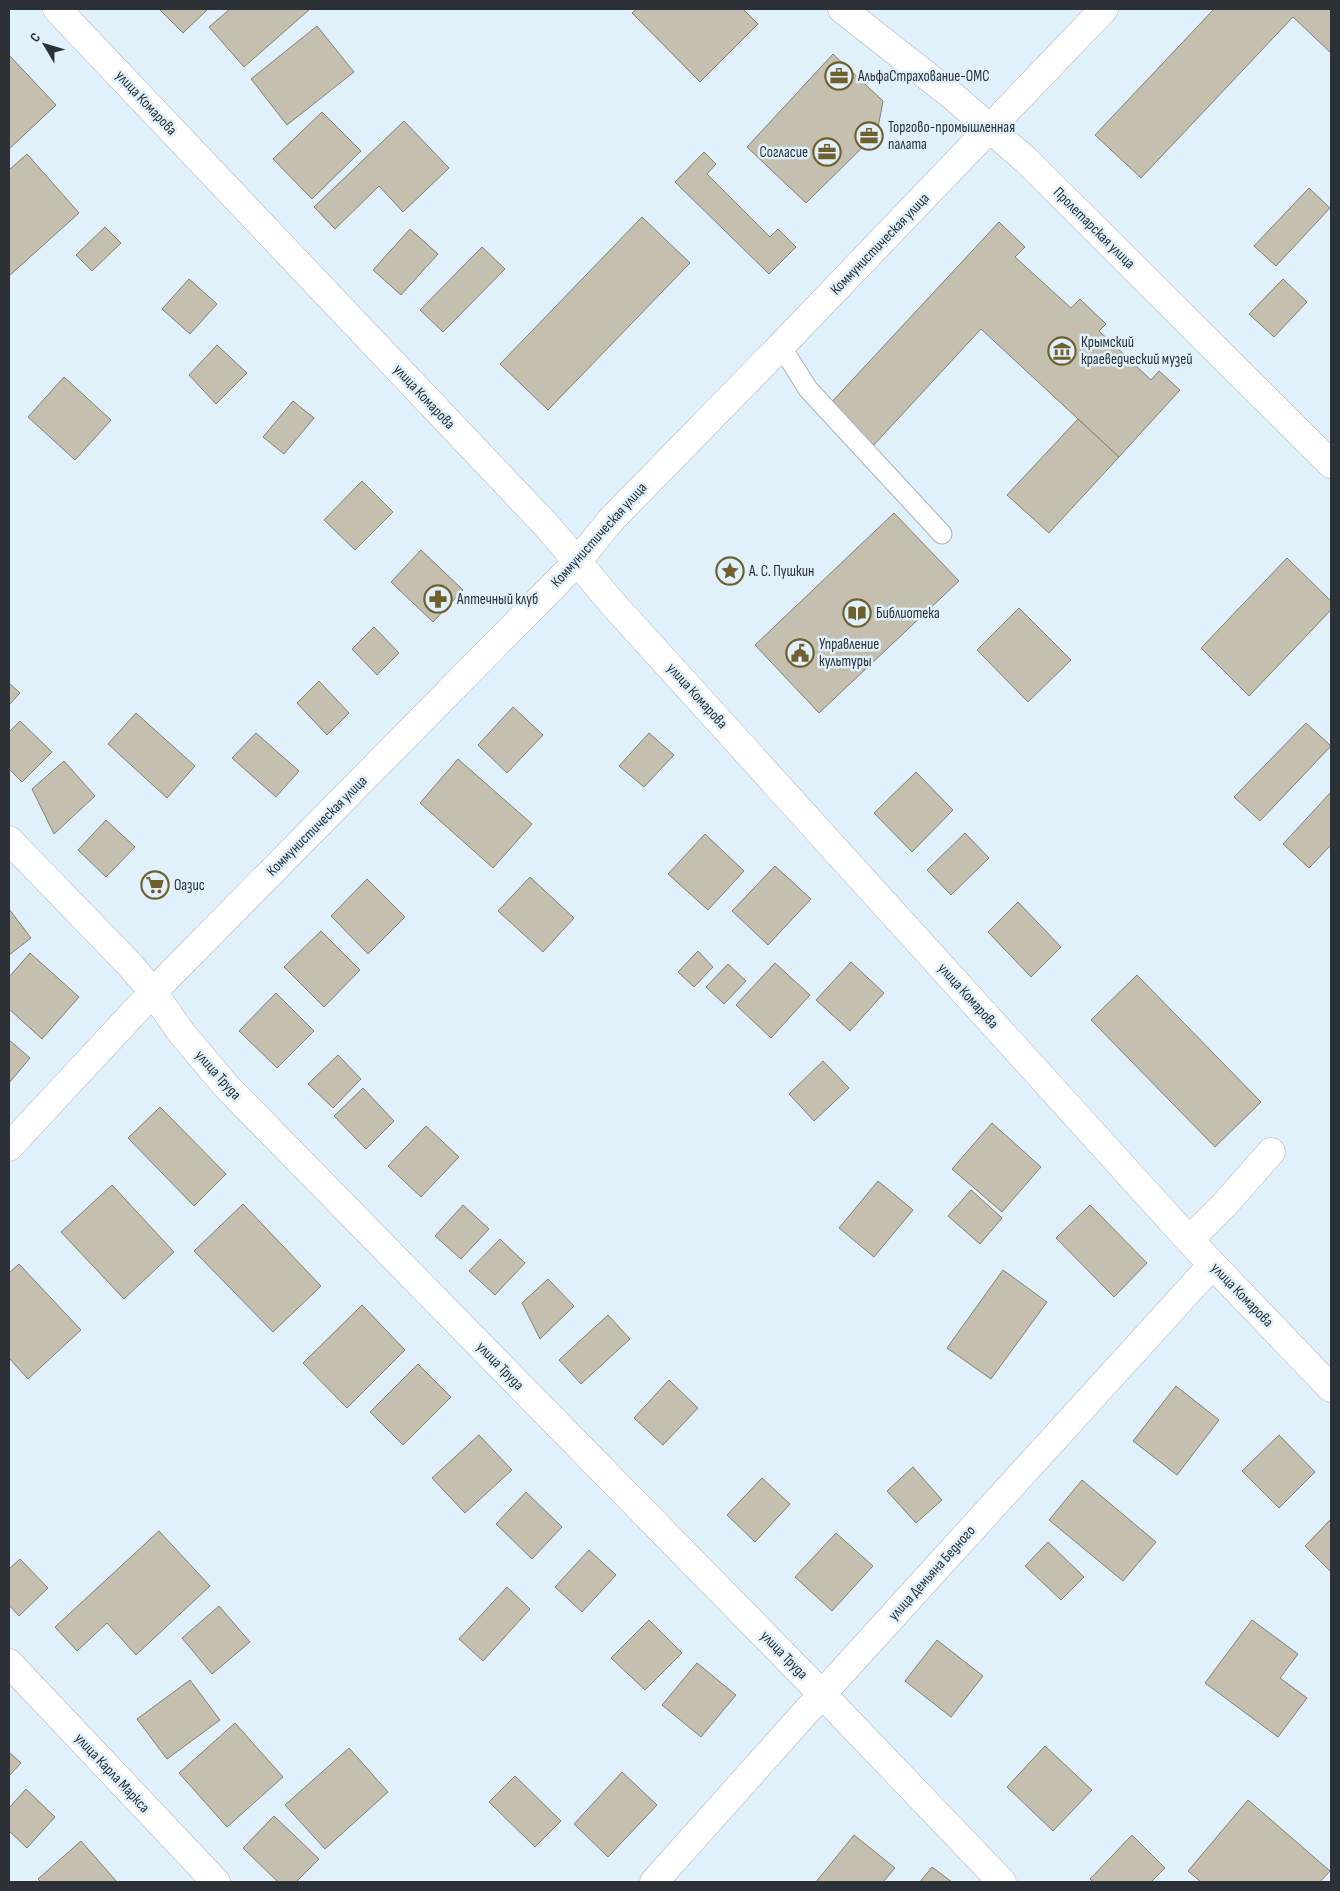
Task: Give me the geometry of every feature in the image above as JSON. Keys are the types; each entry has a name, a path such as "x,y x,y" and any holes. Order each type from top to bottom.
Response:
{"main road":[{"name":"улица Комарова","path":"57,9 548,527 620,611 1189,1240 1331,1388"},
{"name":"Пролетарская улица","path":"842,9 991,127 1331,464"},
{"name":"Коммунистическая улица","path":"9,1147 153,992 577,562 611,520 781,346 1104,9"},
{"name":"улица Труда","path":"9,840 130,964 153,992 180,1031 226,1086 822,1694 1002,1882"},
{"path":"1189,1240 1226,1203 1271,1152"},
{"name":"улица Демьяна Бедного","path":"654,1882 822,1694 1212,1265"},
{"name":"улица Карла Маркса","path":"9,1663 216,1882"}],"lane":[{"path":"781,346 808,388 942,534"}],"building":[{"path":"159,9 208,9 183,33"},
{"path":"230,9 310,9 244,67 209,27"},
{"path":"637,9 743,9 758,24 700,82 632,13"},
{"path":"1214,9 1331,9 1331,53 1293,17 1141,178 1095,135"},
{"path":"317,26 354,72 287,125 251,79"},
{"path":"833,54 883,101 877,133 806,203 747,147"},
{"path":"9,55 56,105 9,149"},
{"path":"322,112 361,151 312,199 273,159"},
{"path":"404,121 449,168 403,212 379,186 335,229 314,207"},
{"path":"704,152 716,164 707,174 770,237 778,229 796,247 769,274 675,182"},
{"path":"27,154 79,213 9,276 9,170"},
{"path":"1309,188 1330,208 1276,266 1254,246"},
{"path":"642,217 690,263 548,410 500,364"},
{"name":"Крымский краеведческий музей","path":"999,222 1025,247 1015,257 1071,308 1080,299 1106,324 1099,331 1151,380 1159,371 1180,390 1119,457 981,329 872,447 828,406"},
{"path":"105,227 121,243 92,271 76,255"},
{"path":"410,229 438,254 401,295 373,270"},
{"path":"482,247 505,269 443,332 420,310"},
{"path":"189,279 217,304 190,334 162,309"},
{"path":"1283,279 1307,302 1274,337 1249,314"},
{"path":"217,345 247,373 216,404 189,375"},
{"path":"64,377 111,420 75,460 28,417"},
{"path":"293,401 314,418 284,454 263,437"},
{"path":"1078,419 1119,457 1049,533 1007,495"},
{"path":"362,481 393,512 355,550 324,520"},
{"name":"Библиотека","path":"894,513 959,581 819,713 755,645"},
{"path":"421,550 463,590 433,622 391,582"},
{"path":"1287,558 1331,601 1331,610 1249,696 1201,648"},
{"path":"1019,608 1071,660 1028,702 977,650"},
{"path":"374,627 399,653 377,675 352,649"},
{"path":"319,681 349,713 327,735 297,703"},
{"path":"9,683 20,693 9,705"},
{"path":"513,707 543,735 507,773 478,745"},
{"path":"136,713 195,766 167,798 108,744"},
{"path":"20,721 52,752 22,782 9,769 9,732"},
{"path":"1306,723 1331,746 1260,821 1234,797"},
{"path":"256,733 299,771 276,797 232,758"},
{"path":"649,733 674,755 644,787 619,766"},
{"path":"458,759 532,824 493,868 420,803"},
{"path":"64,761 95,796 54,834 32,789"},
{"path":"916,772 953,810 912,852 874,813"},
{"path":"1331,792 1331,845 1309,868 1283,844"},
{"path":"106,820 135,847 106,877 78,850"},
{"path":"965,833 989,858 951,895 927,870"},
{"path":"705,834 744,871 708,910 668,874"},
{"path":"775,866 811,899 768,945 732,911"},
{"path":"530,877 574,918 543,952 498,911"},
{"path":"367,879 405,917 368,954 331,916"},
{"path":"1018,902 1061,947 1031,977 988,932"},
{"path":"9,909 31,938 9,955"},
{"path":"321,931 360,970 324,1007 284,967"},
{"path":"698,951 713,967 694,987 678,972"},
{"path":"30,953 79,997 42,1039 9,1009 9,977"},
{"path":"851,962 884,993 850,1031 816,1000"},
{"path":"775,963 810,995 771,1038 736,1005"},
{"path":"728,964 746,981 724,1004 706,987"},
{"path":"1137,975 1261,1102 1215,1147 1091,1020"},
{"path":"276,993 314,1031 277,1068 239,1031"},
{"path":"9,1040 30,1058 9,1083"},
{"path":"338,1055 361,1079 333,1108 308,1084"},
{"path":"823,1061 849,1088 814,1121 789,1094"},
{"path":"363,1088 394,1121 366,1149 334,1116"},
{"path":"160,1107 226,1174 194,1206 128,1138"},
{"path":"992,1123 1041,1167 1002,1212 952,1169"},
{"path":"426,1126 459,1157 421,1197 388,1166"},
{"path":"878,1181 913,1210 874,1257 839,1228"},
{"path":"112,1185 174,1252 124,1299 61,1232"},
{"path":"971,1190 1002,1218 980,1244 948,1216"},
{"path":"243,1204 321,1286 273,1332 194,1251"},
{"path":"463,1205 489,1229 461,1259 435,1236"},
{"path":"1090,1205 1147,1263 1114,1297 1056,1238"},
{"path":"500,1239 525,1263 495,1295 469,1271"},
{"path":"19,1264 81,1330 28,1379 9,1358 9,1273"},
{"path":"1003,1270 1047,1302 991,1379 947,1348"},
{"path":"548,1279 574,1306 540,1339 522,1303"},
{"path":"362,1305 405,1350 347,1408 303,1363"},
{"path":"608,1315 630,1339 581,1384 559,1360"},
{"path":"418,1364 451,1397 403,1445 370,1412"},
{"path":"669,1380 698,1408 663,1445 634,1418"},
{"path":"1176,1386 1219,1420 1177,1475 1133,1441"},
{"path":"479,1435 512,1470 465,1513 432,1478"},
{"path":"1279,1435 1315,1472 1279,1508 1242,1471"},
{"path":"913,1467 942,1500 916,1523 887,1491"},
{"path":"762,1478 790,1504 755,1542 727,1515"},
{"path":"1082,1480 1156,1542 1123,1581 1049,1520"},
{"path":"526,1492 562,1527 532,1559 496,1524"},
{"path":"1331,1519 1331,1572 1305,1546"},
{"path":"159,1531 210,1586 136,1655 107,1623 77,1651 55,1627"},
{"path":"836,1533 873,1566 832,1611 795,1577"},
{"path":"1048,1542 1084,1577 1061,1600 1025,1566"},
{"path":"589,1550 616,1575 582,1612 555,1587"},
{"path":"20,1559 48,1588 19,1616 9,1605 9,1569"},
{"path":"507,1587 530,1609 483,1661 459,1639"},
{"path":"219,1606 250,1642 212,1674 182,1638"},
{"path":"649,1620 682,1653 645,1690 611,1658"},
{"path":"1252,1620 1298,1654 1280,1678 1307,1698 1278,1737 1205,1683"},
{"path":"937,1640 983,1676 951,1717 905,1681"},
{"path":"697,1663 736,1695 701,1737 662,1705"},
{"path":"190,1680 220,1720 167,1759 137,1719"},
{"path":"235,1723 283,1777 227,1827 179,1773"},
{"path":"1045,1746 1092,1790 1053,1831 1007,1787"},
{"path":"349,1748 388,1792 325,1849 285,1805"},
{"path":"9,1752 21,1763 9,1776"},
{"path":"622,1772 657,1805 608,1857 574,1824"},
{"path":"515,1776 561,1821 535,1847 489,1802"},
{"path":"26,1789 55,1817 27,1848 9,1831 9,1808"},
{"path":"1248,1800 1330,1871 1320,1882 1201,1882 1188,1871"},
{"path":"274,1816 319,1859 296,1882 278,1882 243,1848"},
{"path":"854,1835 895,1868 883,1882 816,1882"},
{"path":"1132,1835 1165,1868 1151,1882 1093,1882 1090,1879"},
{"path":"81,1841 117,1882 41,1882 38,1879"},
{"path":"932,1867 952,1882 920,1882"}],"place":[{"name":"АльфаСтрахование-ОМС","path":"839,76"},
{"name":"Торгово-промышленная палата","path":"869,136"},
{"name":"Согласие","path":"827,152"},
{"name":"Крымский краеведческий музей","path":"1062,351"},
{"name":"А. С. Пушкин","path":"730,571"},
{"name":"Аптечный клуб","path":"438,599"},
{"name":"Библиотека","path":"857,613"},
{"name":"Управление культуры","path":"800,653"},
{"name":"Оазис","path":"155,885"}]}
